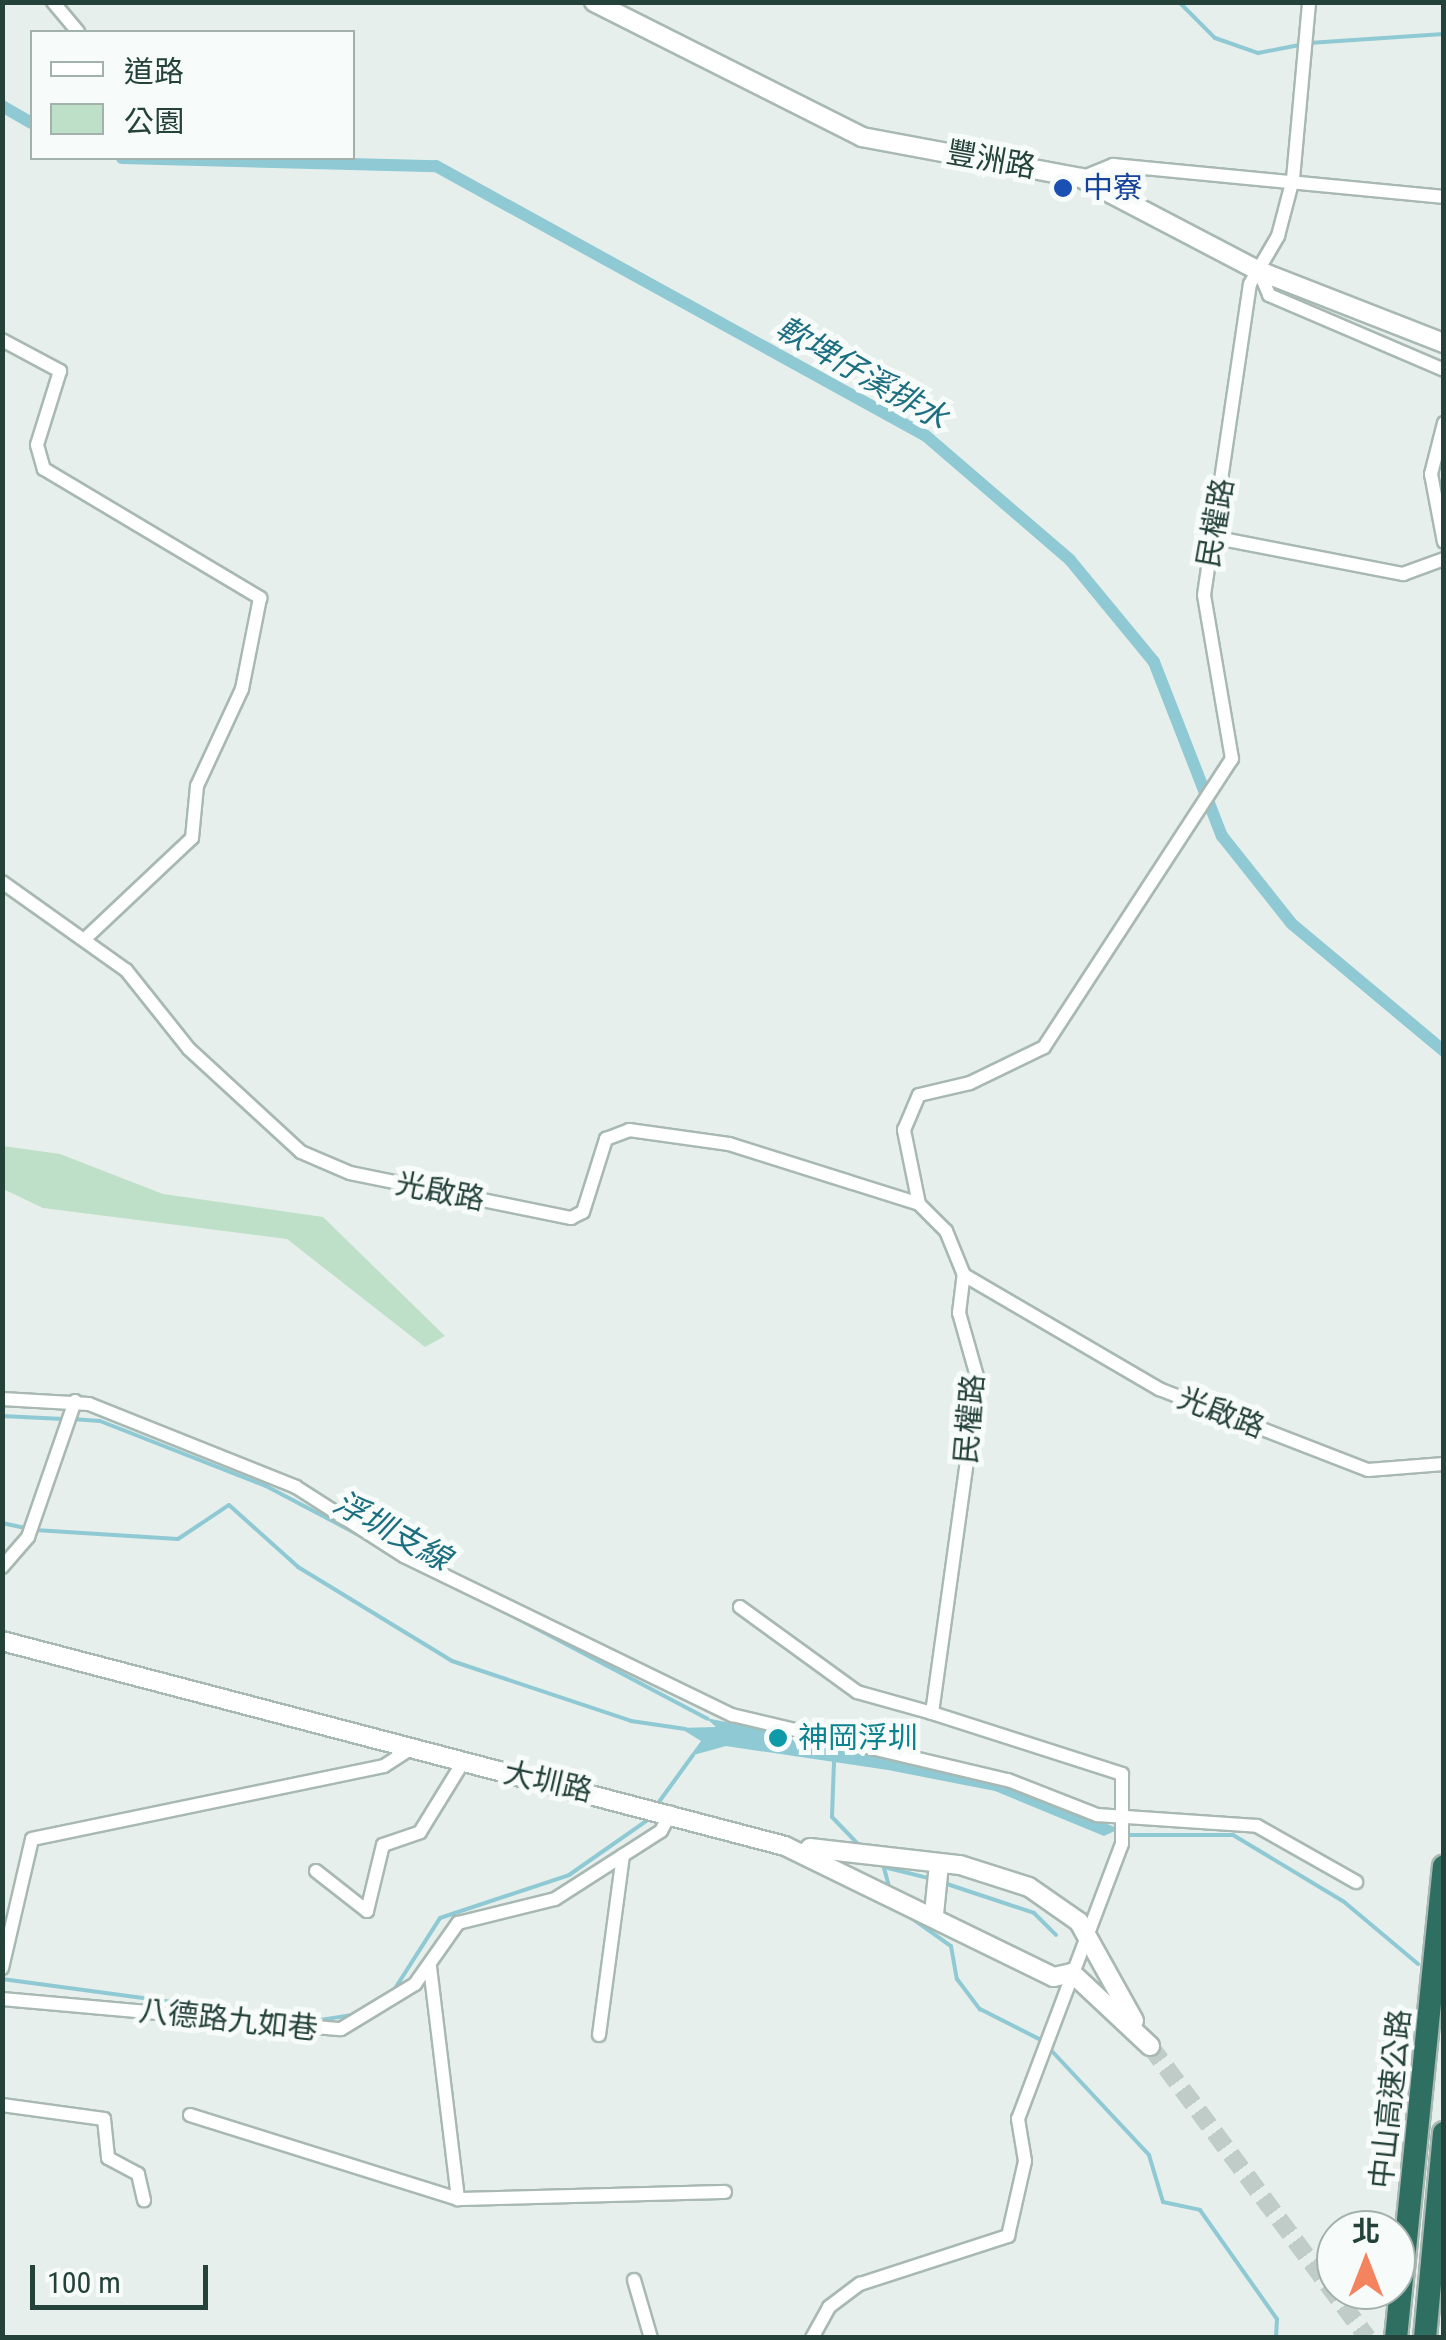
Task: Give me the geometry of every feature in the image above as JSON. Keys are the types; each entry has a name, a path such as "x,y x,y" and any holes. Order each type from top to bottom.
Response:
{"highway":[{"name":"中山高速公路","path":"1396,2338 1444,1866"},
{"name":"中山高速公路","path":"1425,2338 1444,2133"}],"street":[{"path":"53,2 76,30"},
{"name":"豐洲路","path":"594,2 862,137 1081,178 1268,274 1444,343"},
{"name":"民權路","path":"932,1713 978,1380 960,1314 964,1275 946,1231 920,1204 908,1108 919,1095 970,1083 1044,1047 1196,812 1226,776 1232,758 1204,595 1212,537 1268,274 1293,178 1301,44 1309,2"},
{"path":"1081,178 1113,165 1293,178 1444,196"},
{"path":"1268,274 1269,295 1444,370"},
{"path":"2,340 59,368 36,445 44,469 260,598 246,679 198,786 192,838 87,938"},
{"path":"1444,423 1431,474 1444,542"},
{"path":"1212,537 1403,574 1444,559"},
{"name":"光啟路","path":"2,882 87,938 274,1128 350,1173 571,1218 583,1212 606,1139 628,1130 729,1144 920,1204"},
{"name":"光啟路","path":"964,1275 1159,1389 1368,1470 1444,1464"},
{"path":"2,1399 71,1413 296,1487 404,1556 732,1715 1008,1780 1123,1824 1258,1826 1356,1882"},
{"path":"2,1567 31,1529 71,1413"},
{"path":"740,1608 857,1692 1122,1774 1122,1844 1048,2027 1018,2119 1025,2160 1008,2236 860,2284 829,2306 812,2338"},
{"name":"大圳路","path":"2,1641 410,1749 661,1809 785,1846 891,1892 1054,1978 1072,1973"},
{"path":"2,1968 32,1840 384,1766 410,1749"},
{"path":"316,1870 368,1911 383,1845 420,1832 463,1762"},
{"name":"八德路九如巷","path":"2,1999 317,2034 383,2012 430,1967 458,1923 555,1899 662,1831 661,1809"},
{"path":"785,1846 873,1856 935,1873 1029,1886 1079,1922 1084,1944 1150,2046 1072,1973"},
{"path":"598,2035 623,1856"},
{"path":"934,1914 935,1873"},
{"path":"430,1967 458,2199"},
{"path":"2,2105 104,2119 107,2155 138,2174 144,2200"},
{"path":"190,2115 458,2199 725,2192"},
{"path":"634,2280 652,2338"}],"green space":[{"path":"3,1146 60,1154 163,1194 323,1217 445,1336 425,1347 287,1239 43,1208 3,1189"}],"water":[{"path":"706,1718 1005,1779 1119,1829 1104,1836 995,1791 888,1770 726,1746 690,1756 701,1741 680,1728 716,1727"}],"waterway":[{"path":"1179,2 1215,38 1258,53 1299,45"},
{"path":"1309,43 1444,34"},
{"name":"軟埤仔溪排水","path":"2,106 30,122"},
{"name":"軟埤仔溪排水","path":"200,160 436,166 926,436 1070,560 1154,662 1222,836 1292,924 1444,1051"},
{"name":"浮圳支線","path":"2,1416 63,1419"},
{"name":"浮圳支線","path":"72,1419 100,1421 266,1486 707,1719"},
{"path":"35,1530 178,1539 229,1505 298,1567 452,1661 631,1721 685,1729"},
{"path":"2,1523 25,1528"},
{"path":"656,1806 693,1755"},
{"path":"834,1762 832,1817 860,1846"},
{"path":"394,1990 440,1918 569,1875 649,1819"},
{"path":"1125,1835 1233,1835 1343,1901 1418,1964"},
{"path":"883,1864 889,1887"},
{"path":"888,1868 932,1879"},
{"path":"941,1882 1034,1913 1056,1935"},
{"path":"889,1902 951,1946 957,1979 980,2009 1043,2041"},
{"path":"2,1979 314,2021 353,2015"},
{"path":"1049,2048 1149,2155 1163,2202 1200,2210 1277,2319 1276,2338"}],"tunnel":[{"path":"1150,2046 1368,2338"}],"place":[{"name":"中寮","path":"1063,188"},
{"name":"神岡浮圳","path":"778,1738"}]}
